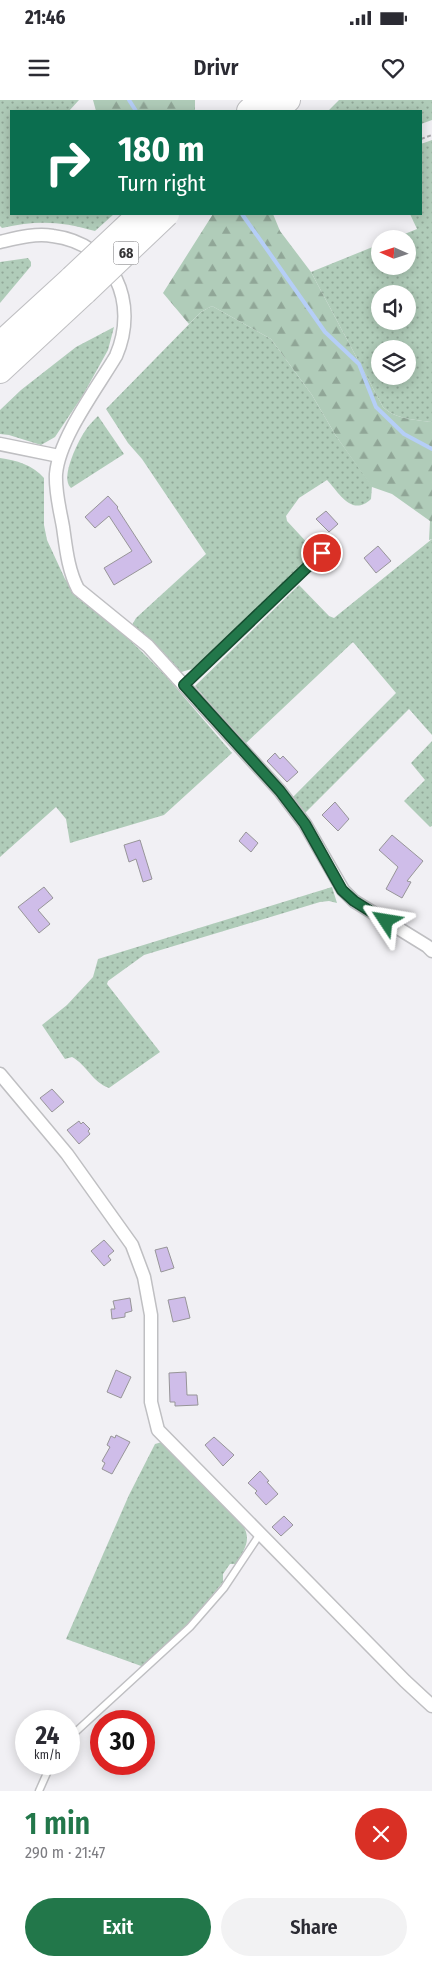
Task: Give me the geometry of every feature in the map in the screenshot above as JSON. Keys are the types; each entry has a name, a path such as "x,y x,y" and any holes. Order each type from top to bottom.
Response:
{"highway":[{"path":"250,110 261,100"},
{"path":"277,110 288,100"},
{"name":"68","path":"0,371 139,215"},
{"name":"68","path":"0,344 166,215"}],"street":[{"path":"0,242 38,235 51,235 75,241 102,260 116,278 122,294 125,323 120,346 116,356 68,434 59,456 56,487 66,547 78,590 148,646 280,791 305,824 342,890 354,901 427,946 432,951"},
{"path":"0,444 59,456"},
{"path":"0,1074 68,1154 132,1245 144,1277 151,1315 151,1402 158,1430 405,1681 432,1706"}],"lane":[{"path":"184,685 322,553"},
{"path":"80,1727 190,1627 224,1588 260,1534"},
{"path":"39,1791 46,1775"}],"green space":[{"path":"0,100 79,100 70,110 10,110 10,215 113,215 95,231 71,225 48,223 2,228 0,226"},
{"path":"93,100 195,100 195,110 96,110"},
{"path":"339,100 432,100 432,120 422,124 422,110 329,110"},
{"path":"432,140 432,422 413,420 388,411 383,407 371,385 416,385 416,340 371,340 371,384 311,272 371,248 371,275 416,275 414,230 417,229 410,215 422,215 422,144"},
{"path":"212,215 273,215 280,231 311,272 383,407 393,414 413,420 432,422 432,539 429,540 430,521 392,494 372,487 336,436 312,395 271,339 212,306 201,312 189,324 163,293"},
{"path":"28,258 31,266 0,303 0,262"},
{"path":"212,306 271,339 312,395 336,436 372,486 371,499 358,506 352,505 327,480 299,498 286,516 287,521 312,548 313,553 310,558 213,651 192,669 181,672 163,652 132,625 136,618 206,554 106,409 201,312"},
{"path":"114,327 108,350 83,395 55,437 41,445 0,434 0,410 21,390 76,347"},
{"path":"98,416 124,454 71,488 67,476 75,449 89,425"},
{"path":"0,458 24,464 40,473 44,478 44,525 47,540 65,579 79,598 130,640 165,675 232,753 164,815 70,843 66,819 56,807 0,857"},
{"path":"432,539 432,735 409,709 304,814 291,799 396,693 353,642 245,744 195,686 299,585 329,616 334,618"},
{"path":"432,741 432,826 430,827 404,801 425,780 411,763"},
{"path":"332,887 337,903 329,901 320,902 144,955 108,981 107,984 160,1052 109,1088 98,1082 77,1060 72,1057 65,1059 42,1025 67,1005 93,977 98,959"},
{"path":"162,1442 243,1525 247,1540 236,1564 230,1564 223,1574 223,1582 188,1625 144,1667 66,1639 129,1495 155,1444"}],"building":[{"path":"108,496 118,507 152,562 114,585 104,568 132,551 109,516 95,528 85,517"},
{"path":"326,511 338,524 329,532 316,519"},
{"path":"378,546 391,561 376,573 364,558"},
{"path":"275,753 280,759 283,756 298,772 287,782 267,761"},
{"path":"335,802 349,819 338,831 322,815"},
{"path":"246,832 258,843 251,852 239,841"},
{"path":"392,835 423,861 407,881 411,882 402,898 386,889 398,867 379,850"},
{"path":"140,840 152,879 143,882 136,859 129,862 124,845"},
{"path":"44,887 53,898 38,910 50,924 39,933 18,907"},
{"path":"52,1089 64,1102 52,1112 40,1098"},
{"path":"79,1121 81,1124 83,1122 90,1129 88,1131 90,1134 79,1144 67,1130"},
{"path":"104,1240 114,1251 108,1256 111,1260 104,1266 91,1251"},
{"path":"167,1247 174,1268 161,1272 155,1250"},
{"path":"185,1297 190,1318 173,1322 168,1300"},
{"path":"130,1298 132,1311 125,1313 125,1317 112,1319 111,1309 115,1309 113,1301"},
{"path":"116,1370 131,1377 121,1398 107,1392"},
{"path":"186,1372 187,1395 197,1395 198,1405 175,1406 175,1402 170,1402 169,1373"},
{"path":"116,1435 130,1442 112,1474 102,1469 105,1463 102,1461 110,1447 107,1445 111,1436 115,1438"},
{"path":"214,1437 234,1455 223,1466 205,1445"},
{"path":"260,1471 278,1494 266,1505 255,1493 257,1491 248,1483"},
{"path":"284,1516 293,1525 281,1536 272,1527"}],"waterway":[{"path":"129,100 135,110"},
{"path":"243,215 325,332 359,364 376,407 404,434 432,449"}],"route":[{"path":"322,553 184,685 280,791 305,824 342,890 354,901 386,921"}]}
